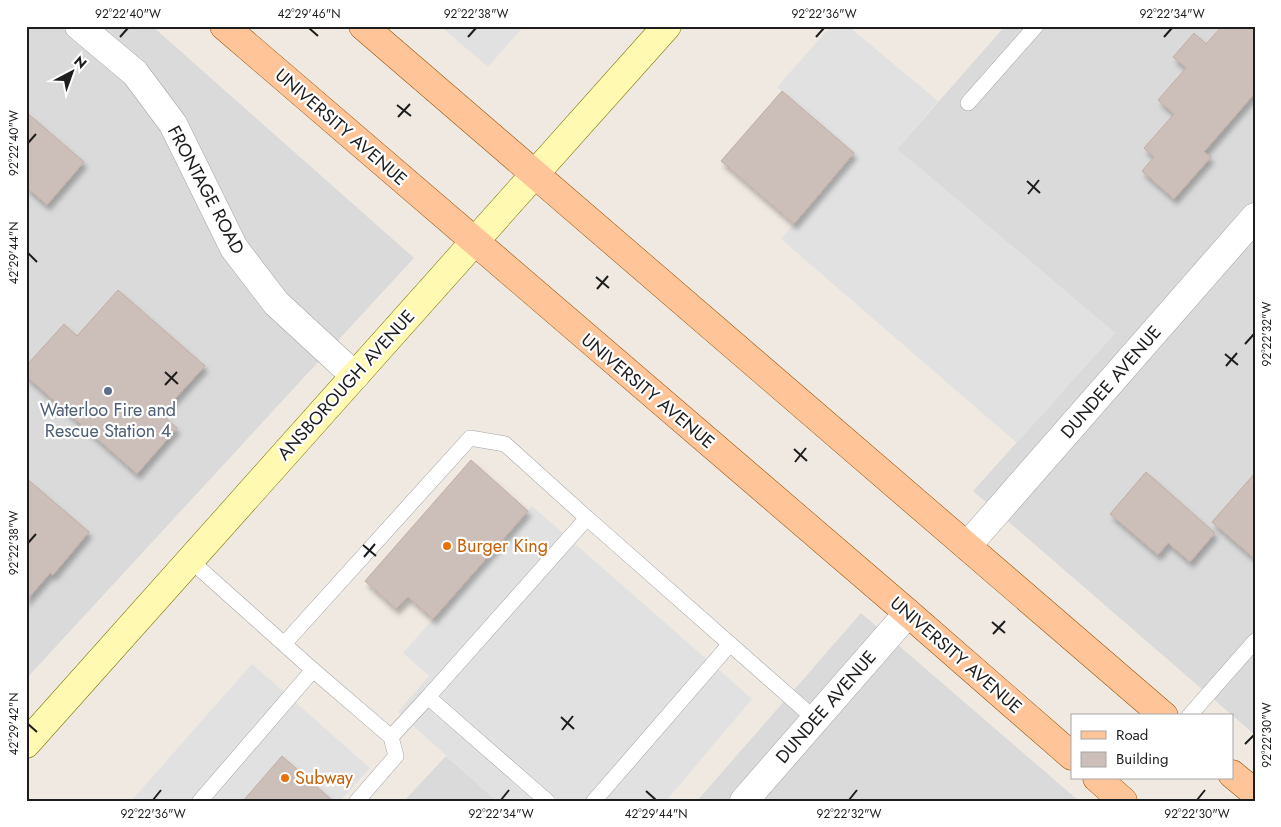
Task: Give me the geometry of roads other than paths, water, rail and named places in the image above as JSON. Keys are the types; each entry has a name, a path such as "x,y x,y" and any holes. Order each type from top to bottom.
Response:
{"main road":[{"name":"UNIVERSITY AVENUE","path":"224,26 1071,755"},
{"path":"363,26 1162,714"},
{"name":"ANSBOROUGH AVENUE","path":"26,744 667,26"},
{"path":"1234,776 1255,794"},
{"path":"1099,780 1120,800"}],"street":[{"name":"FRONTAGE ROAD","path":"79,26 135,73 173,124 234,248 276,303 355,376"},
{"name":"DUNDEE AVENUE","path":"967,546 1255,217"},
{"name":"DUNDEE AVENUE","path":"744,801 908,613"}],"lane":[{"path":"968,104 1036,26"},
{"path":"284,644 470,438 505,444 815,719"},
{"path":"391,737 587,518"},
{"path":"190,560 391,737 396,756 357,801"},
{"path":"1191,714 1255,641"},
{"path":"594,801 730,644"},
{"path":"200,801 314,670"},
{"path":"428,697 547,801"}],"place":[{"name":"Waterloo Fire and Rescue Station 4","path":"108,391"},
{"name":"Burger King","path":"447,546"},
{"name":"Subway","path":"285,778"}]}
